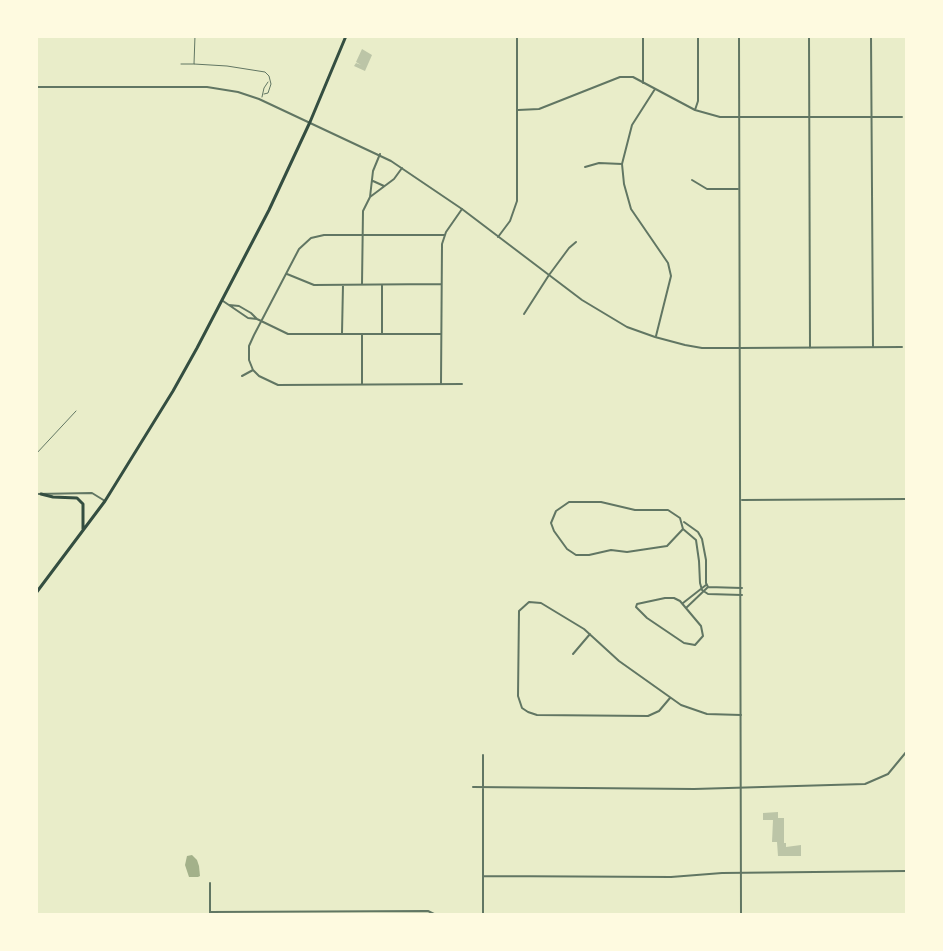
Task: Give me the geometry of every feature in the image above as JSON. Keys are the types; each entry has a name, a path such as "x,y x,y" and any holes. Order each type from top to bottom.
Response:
{"highway":[{"path":"36,593 105,501 223,302 310,122 346,36"},
{"path":"38,494 78,498 84,504 83,530"}],"street":[{"path":"498,237 508,225 517,201 517,36"},
{"path":"643,36 644,83"},
{"path":"695,110 698,100 698,36"},
{"path":"739,36 739,348 742,500 741,915"},
{"path":"809,36 810,348"},
{"path":"871,36 873,347"},
{"path":"518,110 539,109 620,77 633,77 695,110 720,117 902,117"},
{"path":"36,87 207,87 238,92 261,100 380,154 462,209 582,300 627,327 655,337 702,348 902,348"},
{"path":"655,89 632,125 622,164 624,184 631,209 668,263 671,276 655,337"},
{"path":"362,285 362,214 370,197 374,167 380,154"},
{"path":"585,167 599,163 622,164"},
{"path":"370,197 393,179 402,168"},
{"path":"692,180 707,189 738,189"},
{"path":"372,181 384,186"},
{"path":"441,384 441,247 444,235 462,209"},
{"path":"444,235 321,235 311,238 299,249 261,322 249,346 249,360 253,370 267,381 278,385 462,384"},
{"path":"524,314 549,275 576,242"},
{"path":"286,274 312,284 441,284"},
{"path":"342,334 343,285"},
{"path":"382,285 382,334"},
{"path":"223,302 239,306 251,313 257,320"},
{"path":"230,305 236,312 288,334 441,334"},
{"path":"362,334 362,384"},
{"path":"242,376 253,370"},
{"path":"38,494 92,493 105,501"},
{"path":"742,500 907,499"},
{"path":"683,529 667,546 627,552 603,551 581,556 567,549 551,523 561,505 569,502 589,501 635,510 668,510 681,518 683,529 696,540 701,588 705,592 742,595"},
{"path":"682,522 700,535 707,586 705,592 686,608"},
{"path":"699,566 706,566"},
{"path":"683,603 701,588 707,586 742,588"},
{"path":"718,588 718,594"},
{"path":"665,598 674,598 683,603 703,631 702,638 692,645 684,643 647,618 636,605 665,598"},
{"path":"670,698 659,711 648,716 537,715 528,712 521,706 518,696 518,615 522,607 531,602 539,602 590,634 619,661 681,705 704,713 742,715"},
{"path":"573,654 590,634"},
{"path":"473,787 694,789 865,784 888,774 907,751"},
{"path":"483,755 483,915"},
{"path":"483,876 671,877 741,873 907,871"},
{"path":"210,884 210,914 428,911 436,914"}],"lane":[{"path":"194,64 195,36"},
{"path":"181,64 227,66 264,72 268,75 271,84 268,93 264,94"},
{"path":"261,100 264,86 269,81"},
{"path":"36,454 76,411"}],"shaded area":[{"path":"192,855 199,866 200,876 198,877 189,877 185,865 187,856"}],"building":[{"path":"362,49 372,55 365,71 354,66 356,63 361,65 356,62"},
{"path":"778,812 778,818 784,818 786,847 801,845 801,856 778,856 777,842 772,842 773,820 763,820 763,813"}]}
